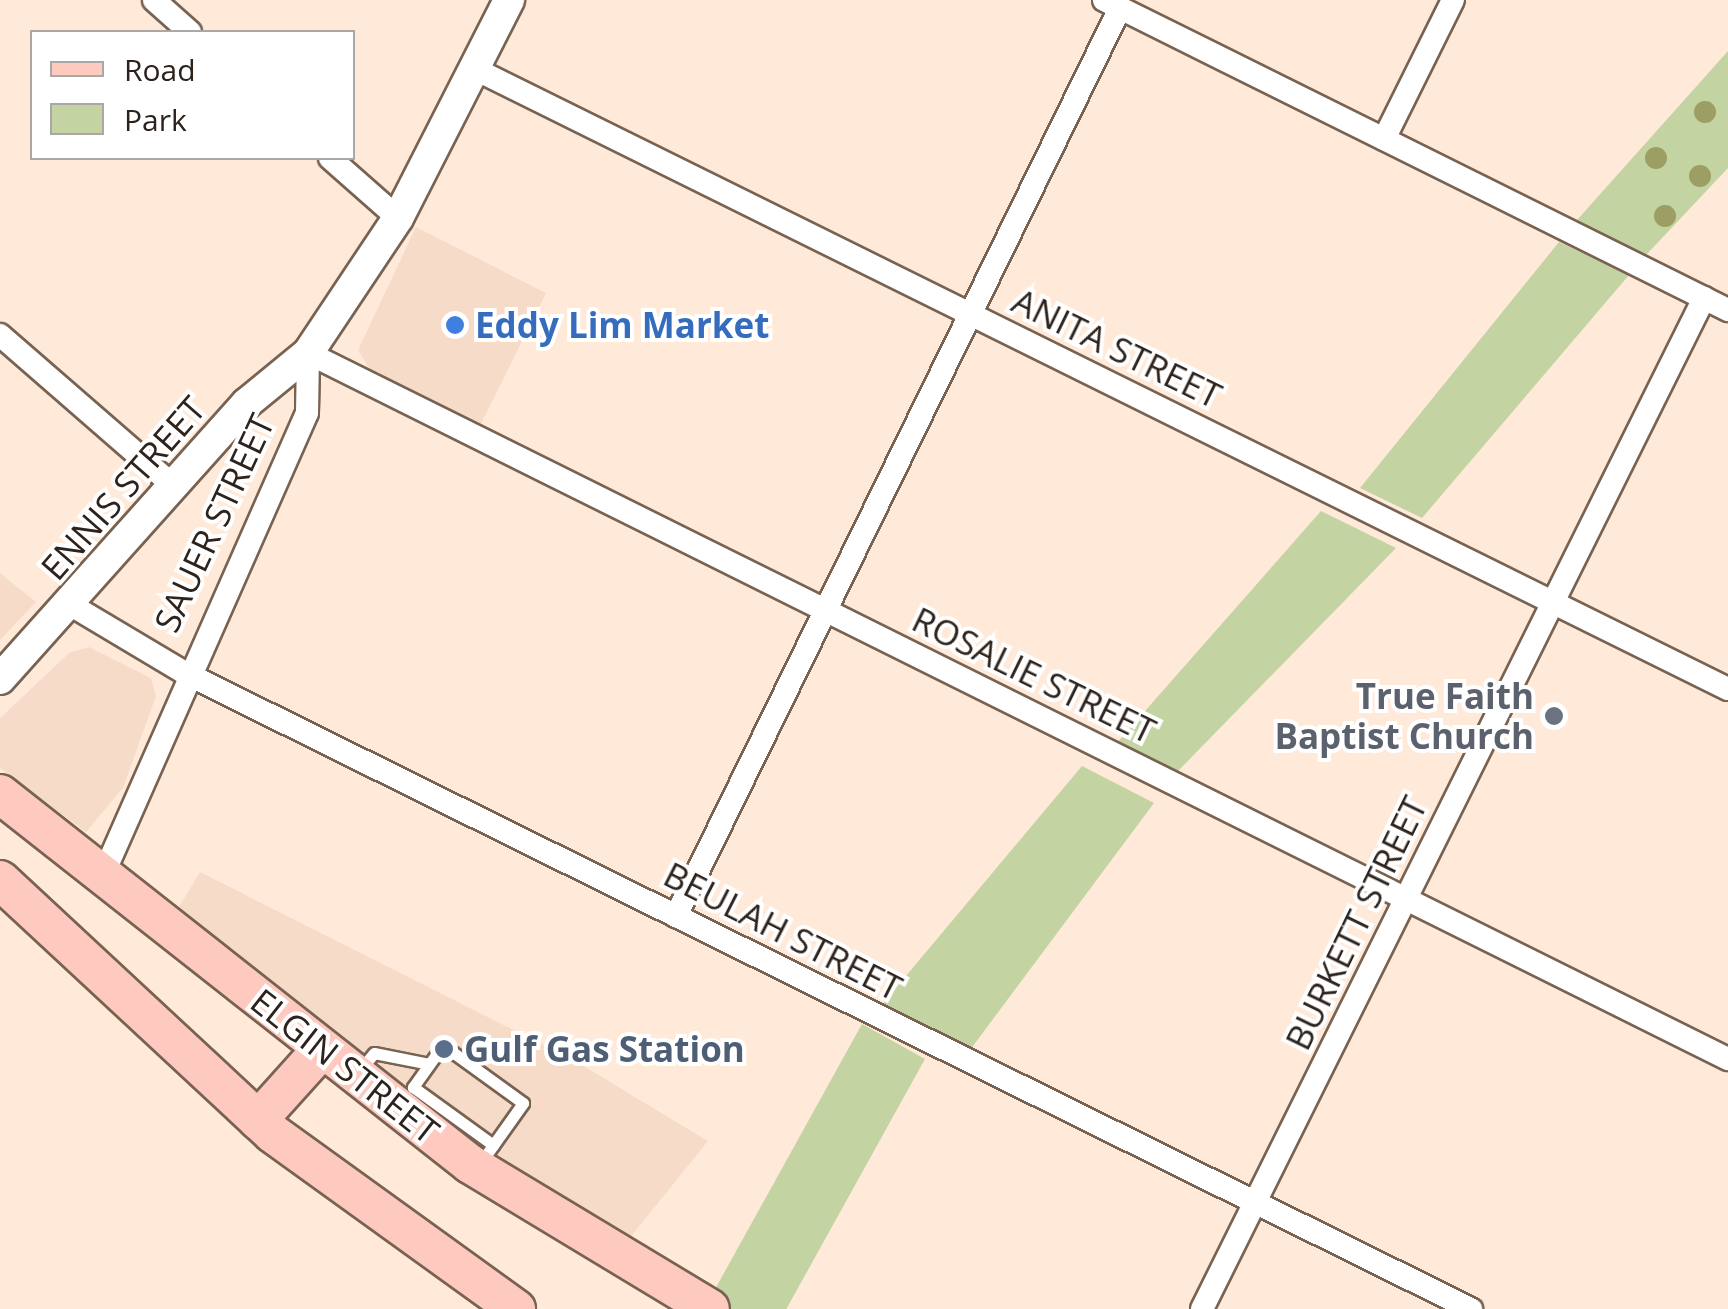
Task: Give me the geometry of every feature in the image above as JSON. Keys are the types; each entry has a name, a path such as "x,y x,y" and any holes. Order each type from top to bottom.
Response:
{"main road":[{"name":"ELGIN STREET","path":"0,794 356,1075 485,1156 693,1305"},
{"path":"0,880 258,1120 516,1309"},
{"path":"258,1120 322,1049"}],"street":[{"path":"154,0 188,30"},
{"path":"308,354 398,218 509,0"},
{"path":"1384,139 1453,0"},
{"path":"676,916 826,611 1112,4 1728,310"},
{"name":"ANITA STREET","path":"476,69 1728,689"},
{"path":"332,160 398,218"},
{"name":"BURKETT STREET","path":"1202,1309 1704,298"},
{"path":"0,335 174,486"},
{"name":"ENNIS STREET","path":"0,678 70,605 246,403 308,354"},
{"name":"ROSALIE STREET","path":"308,354 1728,1059"},
{"name":"SAUER STREET","path":"103,875 185,673 307,413 308,354"},
{"name":"BEULAH STREET","path":"70,605 185,673 1470,1309"}],"lane":[{"path":"444,1045 523,1103 485,1156 413,1087 444,1045"},
{"path":"356,1075 374,1052 429,1064"}],"shaded area":[{"name":"Eddy Lim Market","path":"416,227 546,293 480,426 373,375 358,350"},
{"path":"0,573 36,602 0,640"},
{"path":"89,647 151,678 156,696 123,788 86,832 0,768 0,718 69,653"},
{"name":"Gulf Gas Station","path":"200,872 577,1062 708,1141 625,1244 492,1163 175,913"}],"green space":[{"path":"1728,51 1728,168 1646,255 1577,220"},
{"path":"1559,242 1629,275 1422,518 1360,488"},
{"path":"1321,511 1396,548 1178,771 1116,744"},
{"path":"1082,766 1154,803 970,1050 880,1007"},
{"path":"862,1024 925,1059 786,1309 712,1309 706,1306"}],"place":[{"name":"Eddy Lim Market","path":"455,325"},
{"name":"True Faith Baptist Church","path":"1554,716"},
{"name":"Gulf Gas Station","path":"444,1049"}]}
